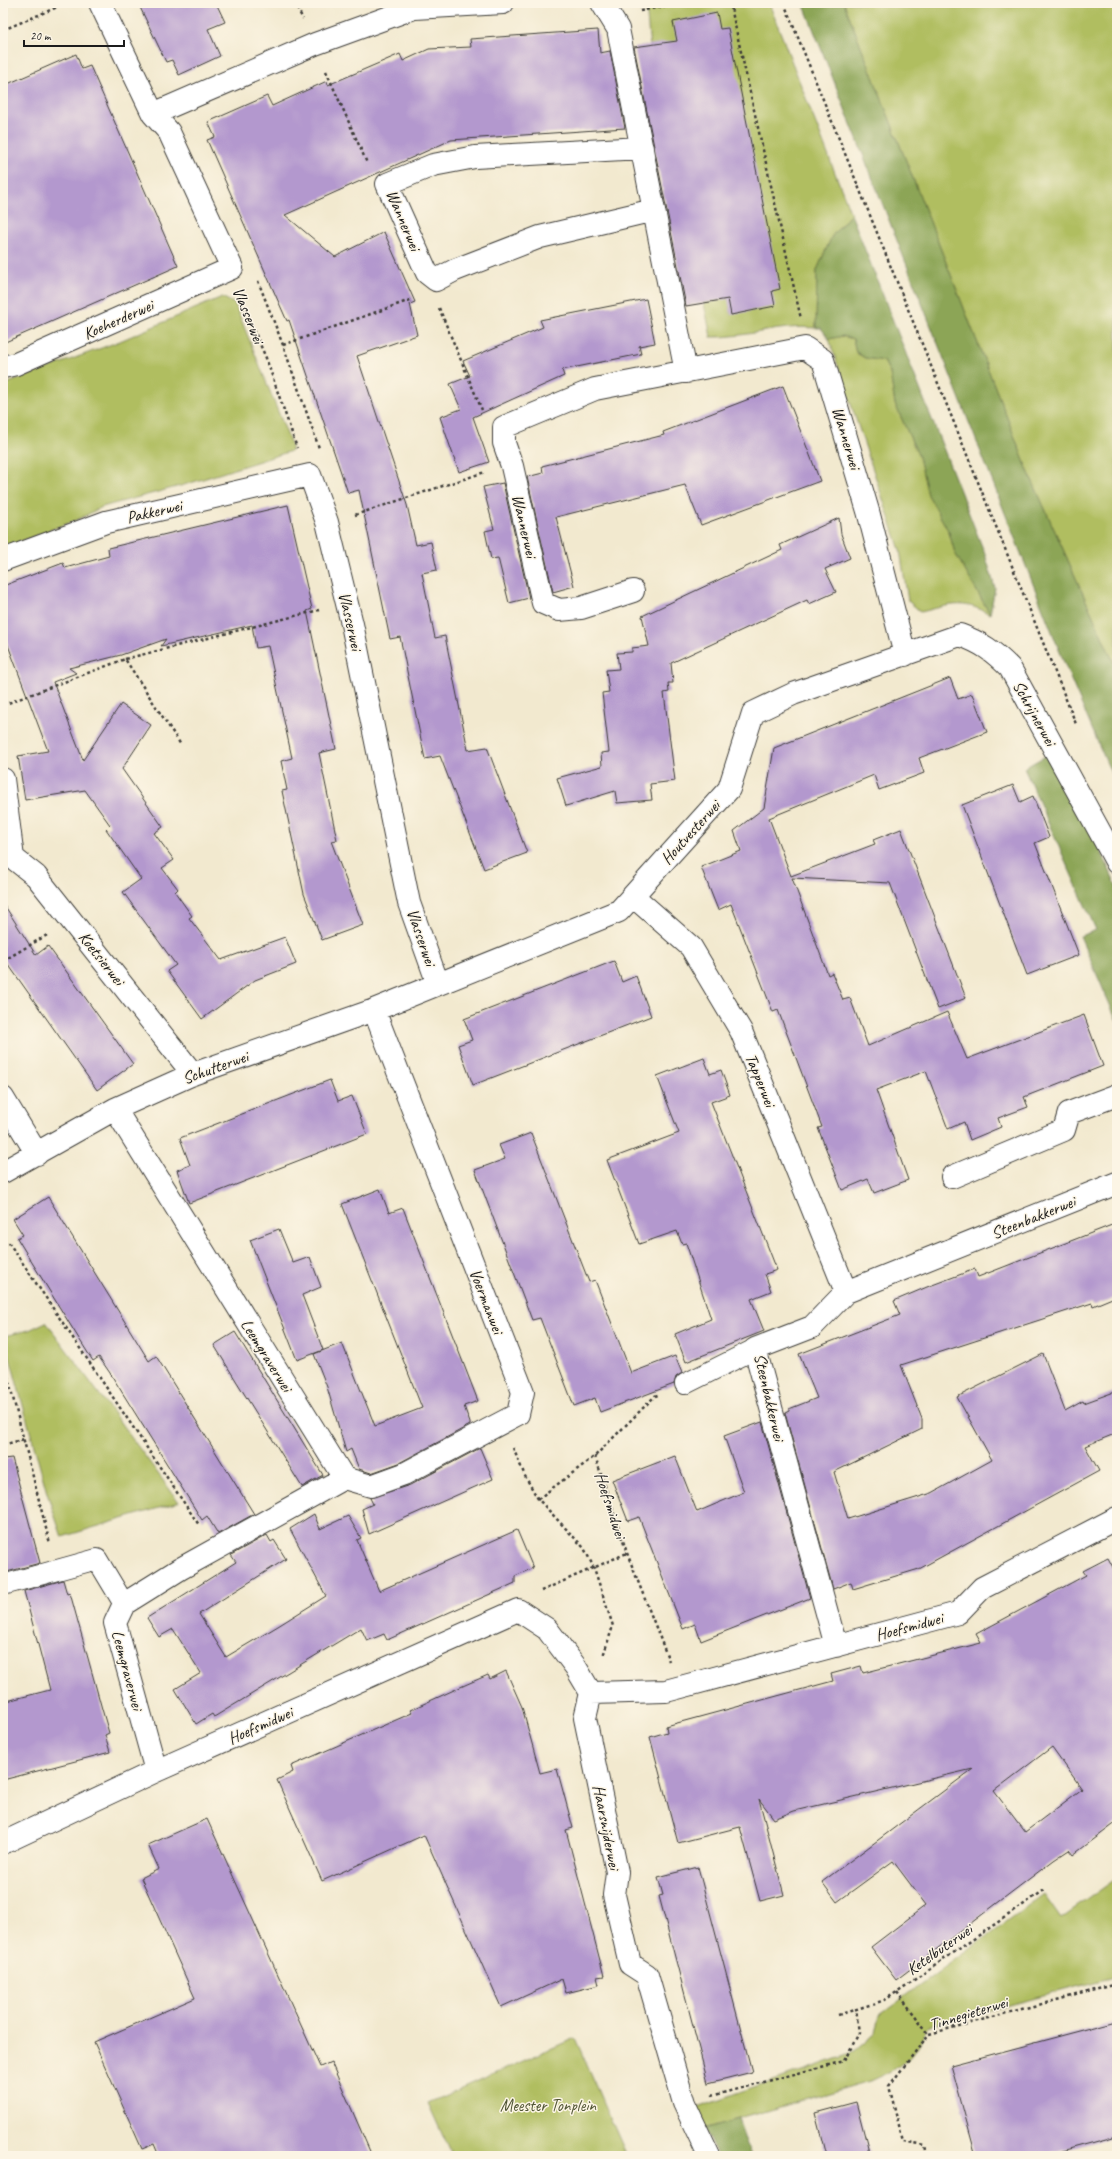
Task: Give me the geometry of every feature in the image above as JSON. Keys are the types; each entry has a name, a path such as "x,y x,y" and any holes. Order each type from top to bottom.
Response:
{"street":[{"name":"Vlasserwei","path":"100,3 152,114 169,132 232,268"},
{"path":"152,114 314,44 414,8 504,3"},
{"path":"606,10 618,28 686,372"},
{"name":"Wannerwei","path":"642,148 475,157 433,165 387,184 427,273 436,280 455,270 540,237 654,210"},
{"name":"Koeherderwei","path":"3,367 16,364 232,268"},
{"name":"Wannerwei","path":"632,592 581,608 559,610 543,604 512,466 504,444 504,427 595,388 686,372 805,348 823,360 868,511 905,655"},
{"name":"Vlasserwei","path":"310,475 327,522 347,603 409,903 438,984"},
{"name":"Pakkerwei","path":"3,560 106,522 310,475"},
{"name":"Schrijnerwei","path":"905,655 960,635 979,641 992,650 1010,668 1117,863"},
{"name":"Houtvesterwei","path":"438,984 619,911 729,789 753,713 793,694 905,655"},
{"path":"3,779 8,854"},
{"name":"Koetsierwei","path":"8,854 36,876 193,1074"},
{"name":"Tapperwei","path":"633,896 691,947 741,1031 846,1292"},
{"name":"Schutterwei","path":"3,1172 115,1109 193,1074 374,1010 438,984"},
{"name":"Voermanwei","path":"344,1478 371,1486 404,1474 518,1414 523,1392 374,1010"},
{"path":"952,1176 1064,1130 1069,1113 1117,1095"},
{"path":"3,1098 37,1154"},
{"name":"Leemgraverwei","path":"115,1109 344,1478 217,1549 124,1604 115,1623 156,1771"},
{"name":"Steenbakkerwei","path":"836,1646 755,1349 812,1327 846,1292 1117,1183"},
{"name":"Hoefsmidwei","path":"591,1693 666,1691 958,1613 982,1588 1117,1518"},
{"path":"518,1610 547,1629 575,1666 591,1693"},
{"name":"Hoefsmidwei","path":"3,1843 156,1771 518,1610"},
{"name":"Haarsnijderwei","path":"591,1693 585,1718 617,1872 614,1895 630,1964 647,1974 684,2103 709,2156"}],"lane":[{"path":"685,1384 755,1349"},
{"path":"3,1585 97,1559 124,1604"}],"path":[{"path":"3,30 55,8 53,3"},
{"path":"606,10 681,3"},
{"path":"730,3 798,299 805,348"},
{"path":"784,3 1078,729"},
{"path":"314,44 375,182 387,184"},
{"name":"Vlasserwei","path":"310,475 304,469 266,358 236,288 232,268 254,272 283,345 320,450"},
{"path":"283,345 418,297"},
{"path":"438,306 483,412"},
{"path":"327,522 346,518 500,468 512,466"},
{"path":"3,705 125,659 347,603"},
{"path":"125,659 181,745"},
{"path":"3,961 71,920"},
{"path":"3,1246 10,1243 182,1501 217,1549"},
{"path":"3,1358 57,1570"},
{"path":"538,1499 595,1456 655,1396 685,1384"},
{"path":"503,1423 525,1476 538,1499 584,1548 594,1568 612,1626 591,1693"},
{"path":"3,1445 24,1439"},
{"name":"Hoefsmidwei","path":"595,1456 627,1553 680,1687"},
{"name":"Hoefsmidwei","path":"518,1610 542,1590 627,1553"},
{"name":"Ketelbuterwei","path":"838,2015 885,2000 1046,1889"},
{"name":"Tinnegieterwei","path":"927,2156 925,2145 903,2141 889,2086 929,2034 1117,1984"},
{"path":"897,1992 929,2034"},
{"path":"684,2103 844,2061 859,2033 856,2009"}],"green space":[{"path":"643,3 769,3 851,214 832,236 817,270 816,328 803,327 777,329 724,337 711,337 650,49 647,16"},
{"path":"803,3 844,3 1028,471 1117,670 1117,787 1071,680"},
{"path":"844,3 1117,3 1117,670 1028,471"},
{"path":"851,214 985,554 995,588 990,614 955,553 949,532 928,495 919,457 895,404 890,373 884,361 865,358 856,352 853,339 843,336 829,339 821,328 816,328 817,270 832,236"},
{"path":"222,297 235,304 291,444 291,451 184,485 102,507 79,519 3,548 3,385 120,341"},
{"path":"843,336 853,339 856,353 865,358 884,361 890,373 895,404 919,457 928,495 949,532 955,553 990,614 980,609 964,605 948,606 921,612 908,601 900,550 829,339"},
{"path":"1056,750 1117,887 1117,1021 1080,936 1096,930 1024,768"},
{"path":"46,1322 179,1502 62,1537 47,1493 4,1336 29,1330"},
{"path":"1117,1878 1117,1976 927,2027 917,2047 907,2060 893,2070 873,2080 704,2129 694,2109 850,2054 876,2032 880,2015 1044,1894 1061,1918"},
{"name":"Meester Tonplein","path":"575,2038 627,2156 452,2156 428,2103"},
{"path":"738,2119 751,2156 717,2156 704,2129"}],"building":[{"path":"138,3 216,3 225,22 208,29 220,56 179,75 172,60 166,62"},
{"path":"717,13 720,29 728,28 780,289 772,291 775,306 731,315 728,299 686,306 634,47 677,41 673,22"},
{"path":"598,30 600,53 610,51 625,128 451,140 285,215 335,257 384,232 415,302 410,304 417,335 357,356 407,505 416,545 431,542 437,570 422,573 435,638 445,636 468,750 487,747 527,853 484,869 440,756 425,759 400,637 390,639 359,490 348,493 289,320 287,321 207,140 215,137 208,122 267,96 272,106 327,81 328,85 400,54 403,61 429,49 471,47 470,39"},
{"path":"76,54 82,69 90,66 178,266 3,343 3,86"},
{"path":"646,299 655,343 639,346 641,354 562,370 564,376 473,417 489,462 459,472 440,417 461,409 450,384 470,376 463,361 543,327 540,320"},
{"path":"783,386 820,481 701,525 685,485 556,517 574,586 553,592 527,477 543,473 542,466 664,435 663,432"},
{"path":"503,483 529,598 509,603 498,558 491,559 485,531 494,529 483,487"},
{"path":"288,505 312,609 307,611 336,749 319,753 337,840 331,841 363,925 322,940 304,894 282,791 287,790 281,761 292,758 268,646 256,648 252,625 161,646 166,639 121,655 69,668 76,673 53,682 83,760 121,704 151,725 122,769 163,827 154,833 174,860 162,868 178,889 175,892 192,916 189,918 221,960 285,937 296,964 255,980 202,1019 167,971 176,965 123,892 141,879 106,829 110,825 85,790 25,800 18,756 48,751 3,632 3,586 63,563 65,568 109,556 108,548"},
{"path":"839,518 841,534 850,558 825,569 836,592 809,604 807,600 671,663 673,683 668,683 669,692 664,693 675,781 650,784 652,800 617,803 615,791 566,806 557,778 602,766 601,753 609,752 602,693 609,692 606,670 619,669 617,653 632,652 632,648 649,646 642,616 782,550 780,545"},
{"path":"950,678 958,699 972,694 987,732 919,758 924,773 879,790 874,775 769,818 791,876 875,844 873,840 901,829 966,998 938,1009 890,883 792,878 828,975 832,973 843,1000 850,998 868,1046 947,1012 967,1059 1084,1015 1103,1066 1024,1097 1028,1107 998,1118 1001,1127 970,1140 964,1122 948,1129 926,1071 876,1090 908,1180 874,1193 868,1179 842,1190 818,1128 822,1127 778,1010 773,1012 731,904 718,910 701,867 741,851 734,831 764,808 774,748"},
{"path":"1013,785 1020,802 1033,796 1049,837 1035,843 1079,955 1027,975 962,805"},
{"path":"3,903 36,955 48,946 133,1064 97,1090 3,957"},
{"path":"614,961 622,982 636,976 651,1016 473,1085 458,1045 472,1040 464,1019"},
{"path":"704,1058 710,1074 721,1070 730,1095 711,1102 777,1270 765,1274 771,1291 751,1299 764,1331 686,1362 675,1334 711,1319 686,1243 682,1244 677,1231 639,1244 607,1160 679,1133 657,1076"},
{"path":"330,1080 338,1101 352,1096 367,1134 189,1203 177,1170 190,1165 180,1138"},
{"path":"531,1133 589,1282 595,1280 631,1373 675,1356 682,1373 676,1377 674,1384 600,1412 595,1398 574,1406 540,1318 532,1320 475,1170 505,1159 499,1145"},
{"path":"380,1189 389,1213 403,1208 478,1401 464,1406 470,1425 399,1463 371,1473 359,1469 351,1449 346,1452 327,1387 314,1354 342,1343 375,1426 422,1408 342,1204"},
{"path":"48,1197 149,1361 156,1356 254,1514 218,1534 207,1516 202,1520 110,1373 99,1357 93,1361 17,1238 23,1235 13,1219"},
{"path":"1117,1223 1117,1296 1093,1306 1092,1303 901,1365 922,1419 922,1429 834,1472 848,1519 932,1493 992,1460 957,1397 1043,1354 1065,1411 1083,1401 1084,1403 1117,1391 1117,1433 1085,1446 1099,1471 919,1569 853,1589 851,1582 833,1589 785,1413 789,1411 789,1409 817,1398 799,1354 900,1315 894,1301 927,1287 975,1269 978,1277"},
{"path":"279,1229 293,1263 310,1257 321,1287 302,1295 323,1350 297,1360 250,1240"},
{"path":"235,1332 323,1475 302,1487 214,1345"},
{"path":"762,1422 810,1598 701,1641 695,1624 683,1629 639,1517 628,1521 612,1480 675,1456 697,1512 744,1492 724,1436"},
{"path":"480,1448 493,1479 369,1534 362,1509 373,1504 370,1498 410,1485"},
{"path":"12,1458 40,1563 3,1573 3,1459"},
{"path":"314,1514 320,1529 348,1516 361,1538 357,1540 379,1591 517,1530 533,1568 515,1576 515,1583 387,1640 384,1634 367,1641 361,1628 214,1717 212,1714 196,1724 175,1689 201,1673 173,1629 159,1637 147,1618 236,1562 231,1555 267,1535 271,1542 274,1540 286,1559 199,1614 226,1657 278,1626 326,1596 290,1529"},
{"path":"1108,1558 1117,1575 1117,1822 1073,1855 1069,1850 1054,1860 896,1980 871,1947 926,1905 893,1861 837,1902 822,1882 973,1769 794,1811 774,1819 759,1799 784,1895 760,1901 740,1827 678,1843 650,1737 667,1732 666,1726 833,1681 831,1674 861,1666 863,1673 981,1643 976,1634 1086,1575 1083,1571","holes":["1052,1747 1082,1789 1025,1832 994,1791"]},
{"path":"63,1580 67,1594 70,1593 109,1733 105,1735 110,1752 3,1780 3,1702 50,1690 24,1591"},
{"path":"506,1671 522,1707 540,1773 557,1769 573,1828 566,1830 604,1976 597,1977 599,1985 566,1993 562,1979 501,2007 424,1835 322,1881 277,1780 293,1772 291,1766 412,1713 410,1710 465,1685 488,1675 490,1679"},
{"path":"207,1819 320,2067 331,2062 372,2156 159,2156 154,2144 142,2149 94,2042 195,1998 141,1878 159,1869 148,1845"},
{"path":"698,1867 752,2072 708,2083 659,1896 663,1895 658,1877"},
{"path":"1117,2021 1117,2136 1043,2156 976,2156 951,2065"},
{"path":"856,2102 870,2156 826,2156 815,2113"}]}
